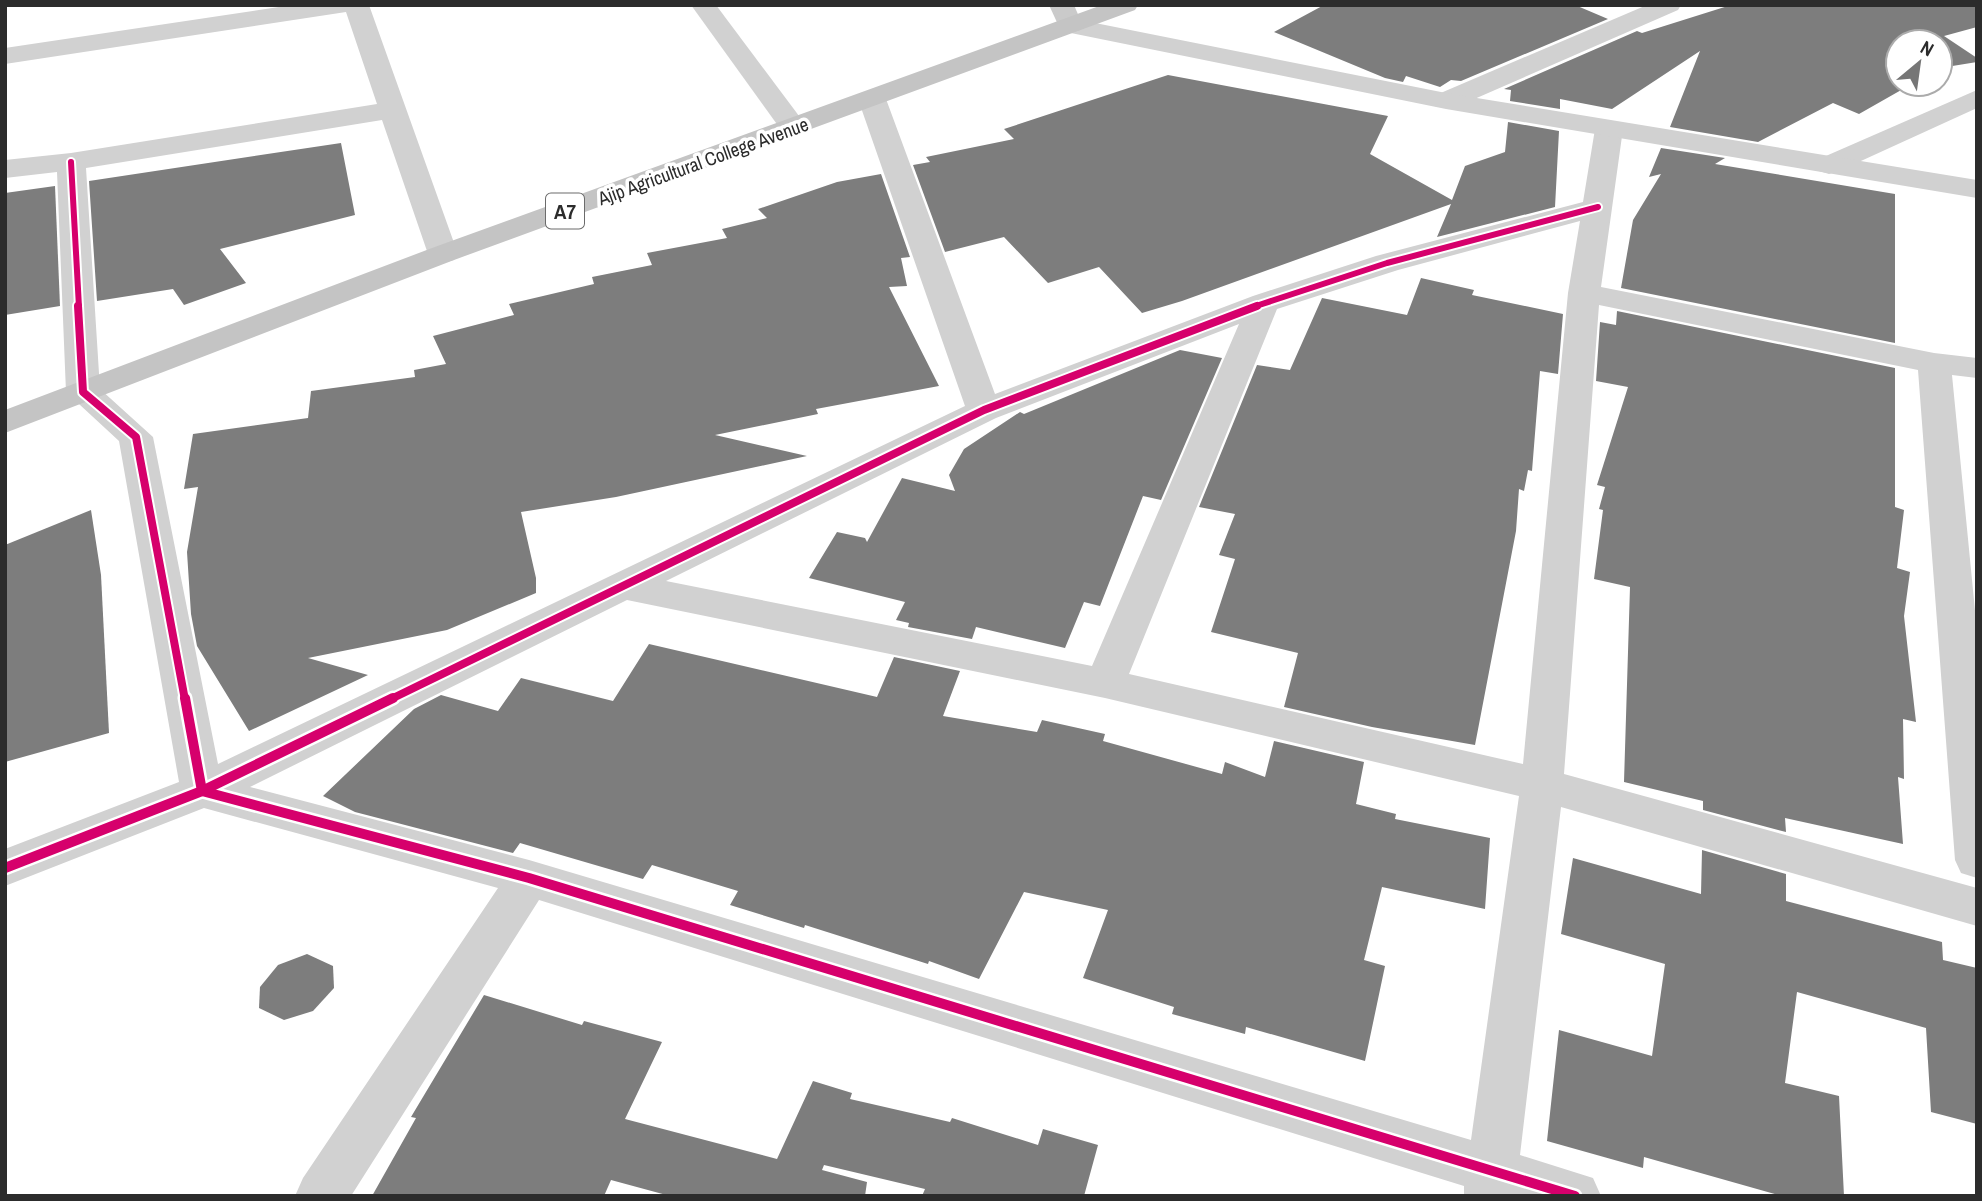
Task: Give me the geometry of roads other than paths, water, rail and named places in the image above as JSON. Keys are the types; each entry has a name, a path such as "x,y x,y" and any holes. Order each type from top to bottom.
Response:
{"main road":[{"name":"Ajip Agricultural College Avenue","path":"5,422 443,254 873,99 1066,16 1126,5"}],"street":[{"path":"5,55 208,16 344,5"},
{"path":"356,5 443,254"},
{"path":"703,5 794,128"},
{"path":"1446,101 1669,5"},
{"path":"1066,16 1446,101 1977,189"},
{"path":"1829,165 1977,98"},
{"path":"873,99 984,410"},
{"path":"5,169 71,162 391,110"},
{"path":"1490,1183 1542,785 1584,293 1609,129"},
{"path":"71,162 83,392 136,437 202,791"},
{"path":"5,868 202,791 984,410 1264,303 1387,263 1598,207"},
{"path":"1584,293 1934,363 1977,368"},
{"path":"1105,683 1264,303"},
{"path":"1934,363 1977,860"},
{"path":"623,586 1105,683 1542,785 1977,906"},
{"path":"202,791 528,878 1490,1183 1575,1196"},
{"path":"321,1196 528,878"}]}
